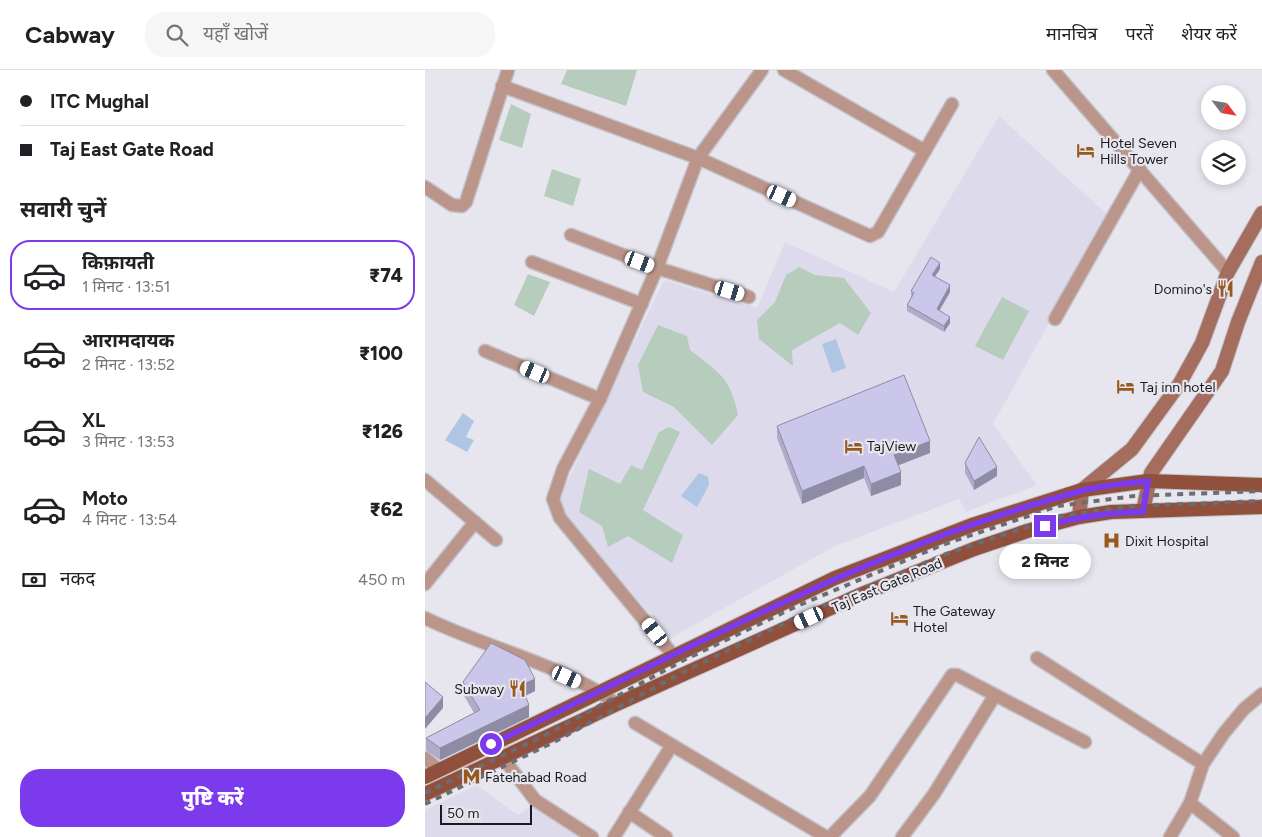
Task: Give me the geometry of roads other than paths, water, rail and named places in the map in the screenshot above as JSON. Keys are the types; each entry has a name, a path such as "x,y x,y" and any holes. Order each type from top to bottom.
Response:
{"main road":[{"path":"1079,517 1082,490 1132,449 1180,382 1202,343 1228,272 1262,213"},
{"path":"1143,512 1151,473 1222,371 1238,322 1262,262"},
{"path":"425,777 835,578 972,525 1082,490 1148,481 1262,486"},
{"name":"Taj East Gate Road","path":"425,794 617,704 896,580 974,549 1027,531 1079,517 1111,512 1262,507"}],"street":[{"path":"425,187 453,206 462,206 466,202 508,70"},
{"path":"673,655 561,518 553,499 563,469 600,400 642,304 698,158 763,70"},
{"path":"784,70 925,150"},
{"path":"1053,70 1228,272"},
{"path":"502,86 698,158 870,236 878,232 951,104"},
{"path":"1055,319 1140,169"},
{"path":"571,235 657,268 749,297"},
{"path":"532,262 642,304"},
{"path":"485,351 600,400"},
{"path":"425,480 496,540"},
{"path":"425,584 475,522"},
{"path":"425,618 534,662 600,692 617,704"},
{"path":"1037,658 1203,764"},
{"path":"635,723 828,837 870,796 949,677 957,676 1085,742"},
{"path":"1170,837 1191,803 1203,764 1234,721 1262,694"},
{"path":"902,837 935,794 995,695"},
{"path":"614,837 672,746"},
{"path":"425,758 439,770"},
{"path":"503,758 535,800 592,837"},
{"path":"1191,803 1233,837"},
{"path":"629,812 666,837"}],"water":[{"path":"836,339 846,368 832,373 822,344"},
{"path":"463,413 474,421 466,437 474,440 467,452 445,440"},
{"path":"699,473 708,477 709,485 697,507 681,496"}],"railway":[{"path":"425,793 549,733 684,660 795,607 942,545 1058,506 1134,496 1262,491"},
{"path":"425,804 554,742 689,669 799,616 946,554 1060,516 1135,506 1262,501"}],"place":[{"name":"Hotel Seven Hills Tower","path":"1086,151"},
{"name":"Domino's","path":"1226,289"},
{"name":"Taj inn hotel","path":"1126,387"},
{"name":"TajView","path":"853,446"},
{"name":"Dixit Hospital","path":"1111,541"},
{"name":"The Gateway Hotel","path":"899,619"},
{"name":"Subway","path":"518,689"},
{"name":"Fatehabad Road","path":"471,777"}]}
